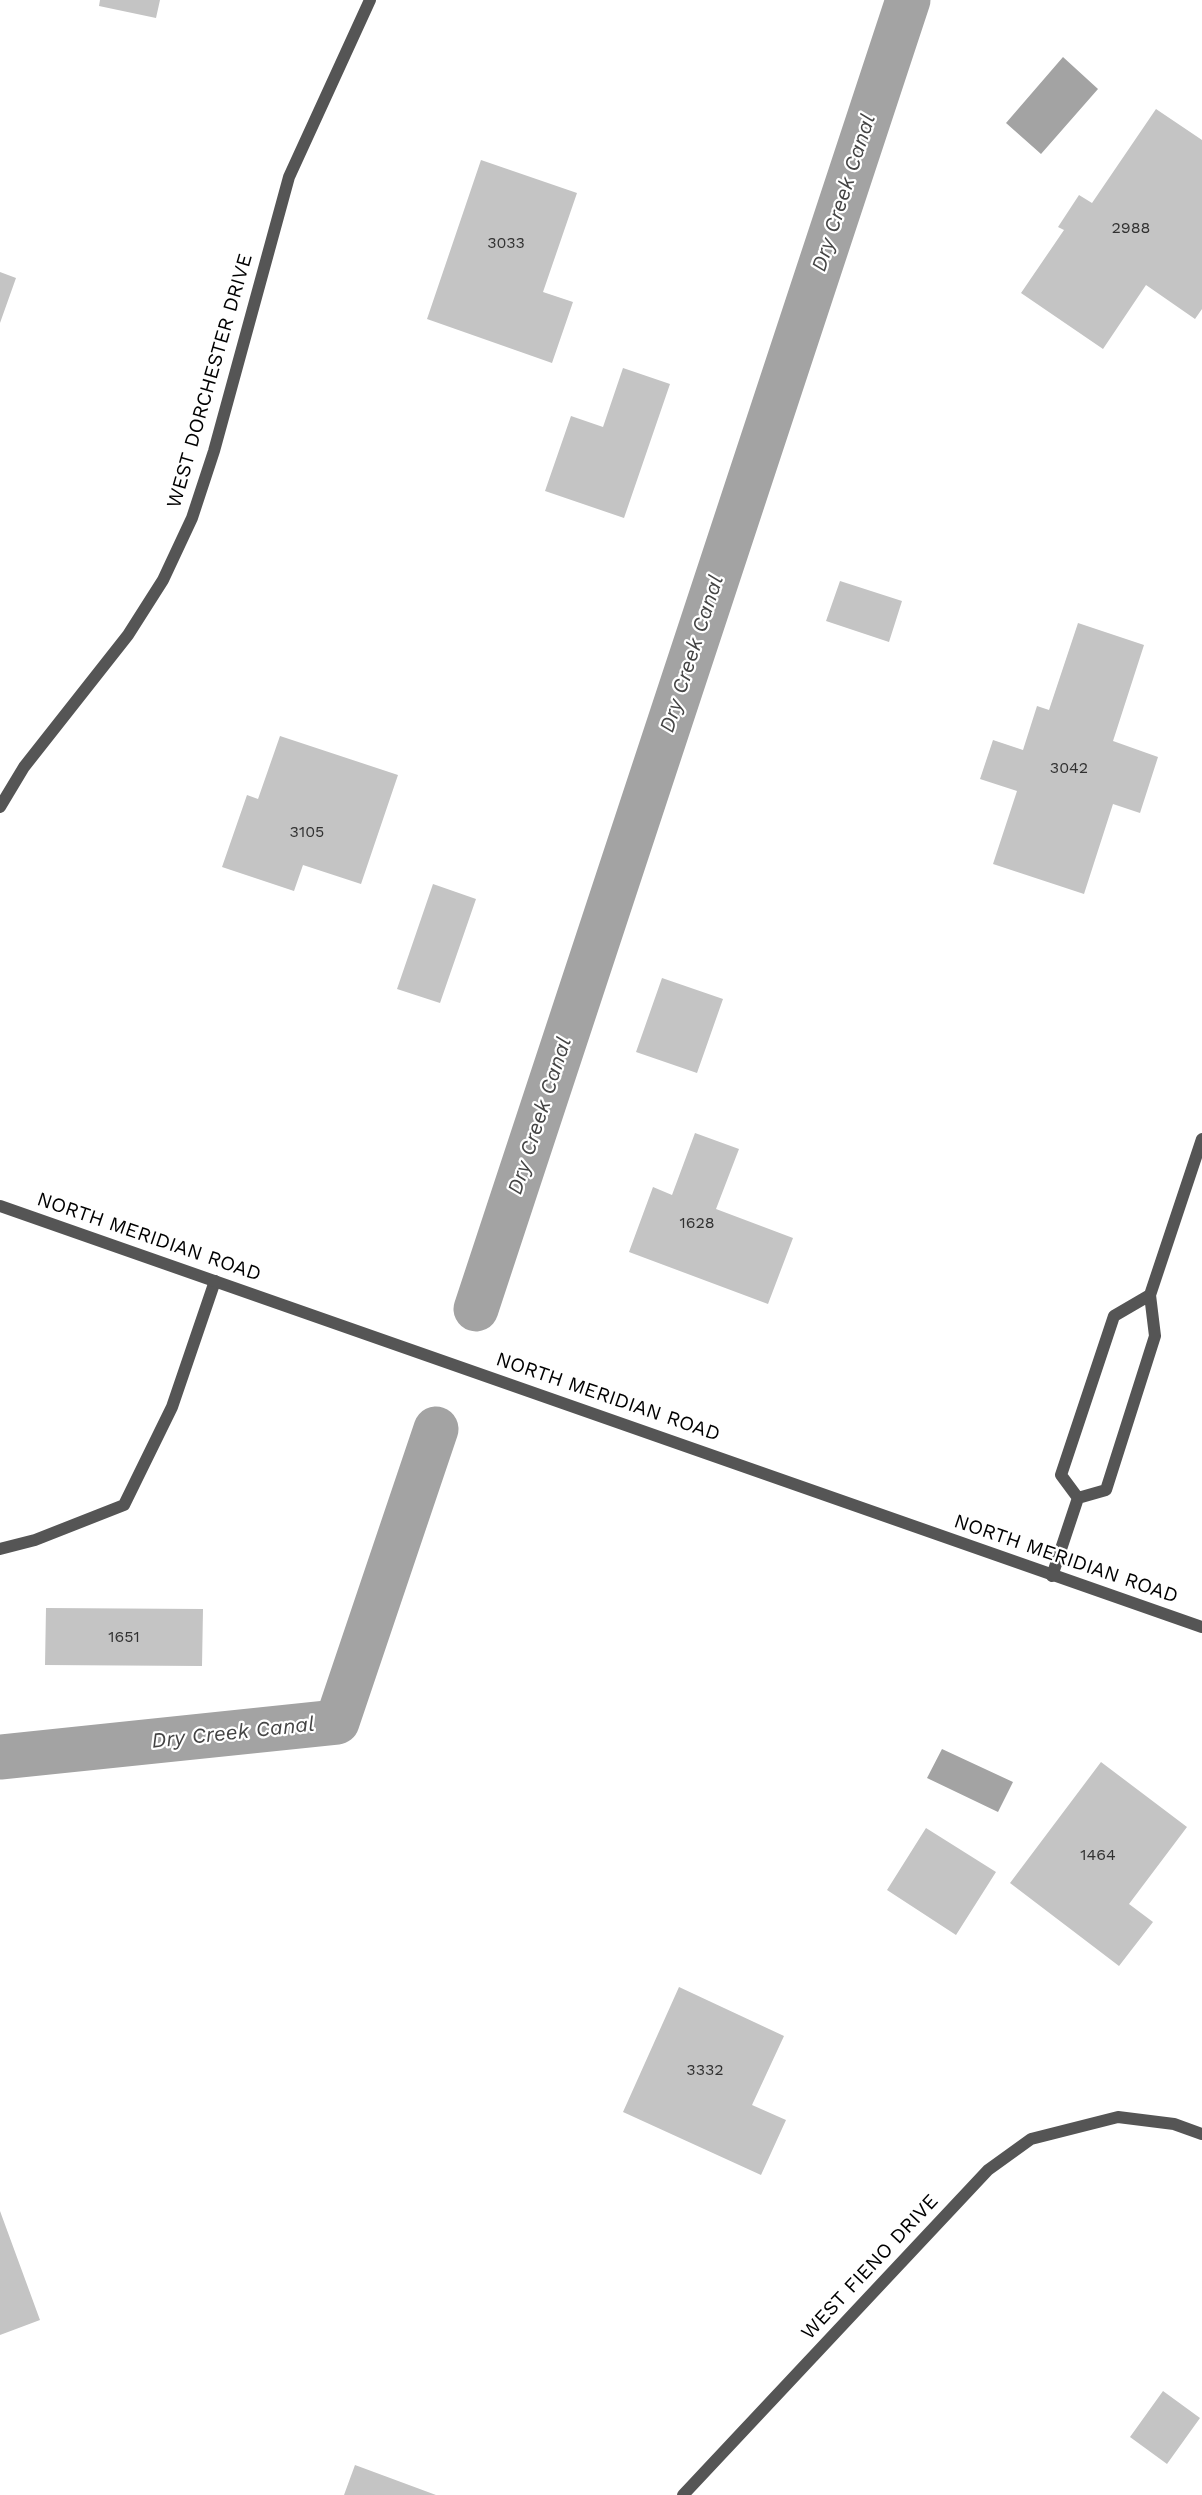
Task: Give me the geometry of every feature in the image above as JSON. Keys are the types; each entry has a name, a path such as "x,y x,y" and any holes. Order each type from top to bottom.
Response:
{"street":[{"name":"WEST DORCHESTER DRIVE","path":"0,807 24,767 128,635 163,580 192,518 214,451 289,177 370,0"},
{"path":"1078,1498 1106,1490 1155,1336 1150,1295 1202,1139"},
{"name":"NORTH MERIDIAN ROAD","path":"0,1206 1202,1627"},
{"path":"0,1549 35,1540 124,1505 172,1407 215,1281"},
{"path":"1078,1498 1061,1475 1113,1316 1150,1295"},
{"path":"1052,1576 1078,1498"},
{"name":"WEST FIENO DRIVE","path":"683,2495 988,2170 1031,2139 1118,2117 1174,2124 1202,2134"}],"shaded area":[{"path":"1063,57 1098,89 1041,154 1006,123"},
{"path":"942,1749 1013,1782 998,1812 927,1778"}],"building":[{"path":"100,0 160,0 156,18 99,6"},
{"path":"1156,109 1202,140 1202,309 1195,319 1146,285 1103,349 1021,293 1064,230 1058,227 1079,195 1092,203"},
{"path":"481,160 577,193 543,292 573,302 552,363 427,319"},
{"path":"0,272 16,278 0,323"},
{"path":"623,368 670,384 624,518 545,491 571,416 603,427"},
{"path":"840,581 902,601 889,642 826,621"},
{"path":"1078,623 1144,645 1113,741 1158,757 1140,813 1113,804 1084,894 993,864 1017,791 980,779 993,740 1023,750 1037,706 1049,710"},
{"path":"280,736 398,775 361,884 303,865 294,891 222,867 247,795 258,799"},
{"path":"433,884 476,899 440,1003 397,989"},
{"path":"662,978 723,999 697,1073 636,1052"},
{"path":"695,1133 739,1149 716,1209 793,1238 768,1304 629,1252 653,1187 672,1195"},
{"path":"46,1608 203,1609 202,1666 45,1665"},
{"path":"1101,1762 1187,1827 1129,1904 1153,1922 1119,1966 1010,1883"},
{"path":"926,1828 996,1872 956,1935 887,1890"},
{"path":"679,1987 784,2036 752,2105 786,2120 761,2175 623,2112"},
{"path":"0,2211 40,2320 0,2335"},
{"path":"1163,2391 1200,2418 1167,2464 1130,2437"},
{"path":"355,2465 436,2495 344,2495"}],"waterway":[{"name":"Dry Creek Canal","path":"476,1309 908,0"},
{"name":"Dry Creek Canal","path":"0,1757 337,1722 436,1429"}]}
